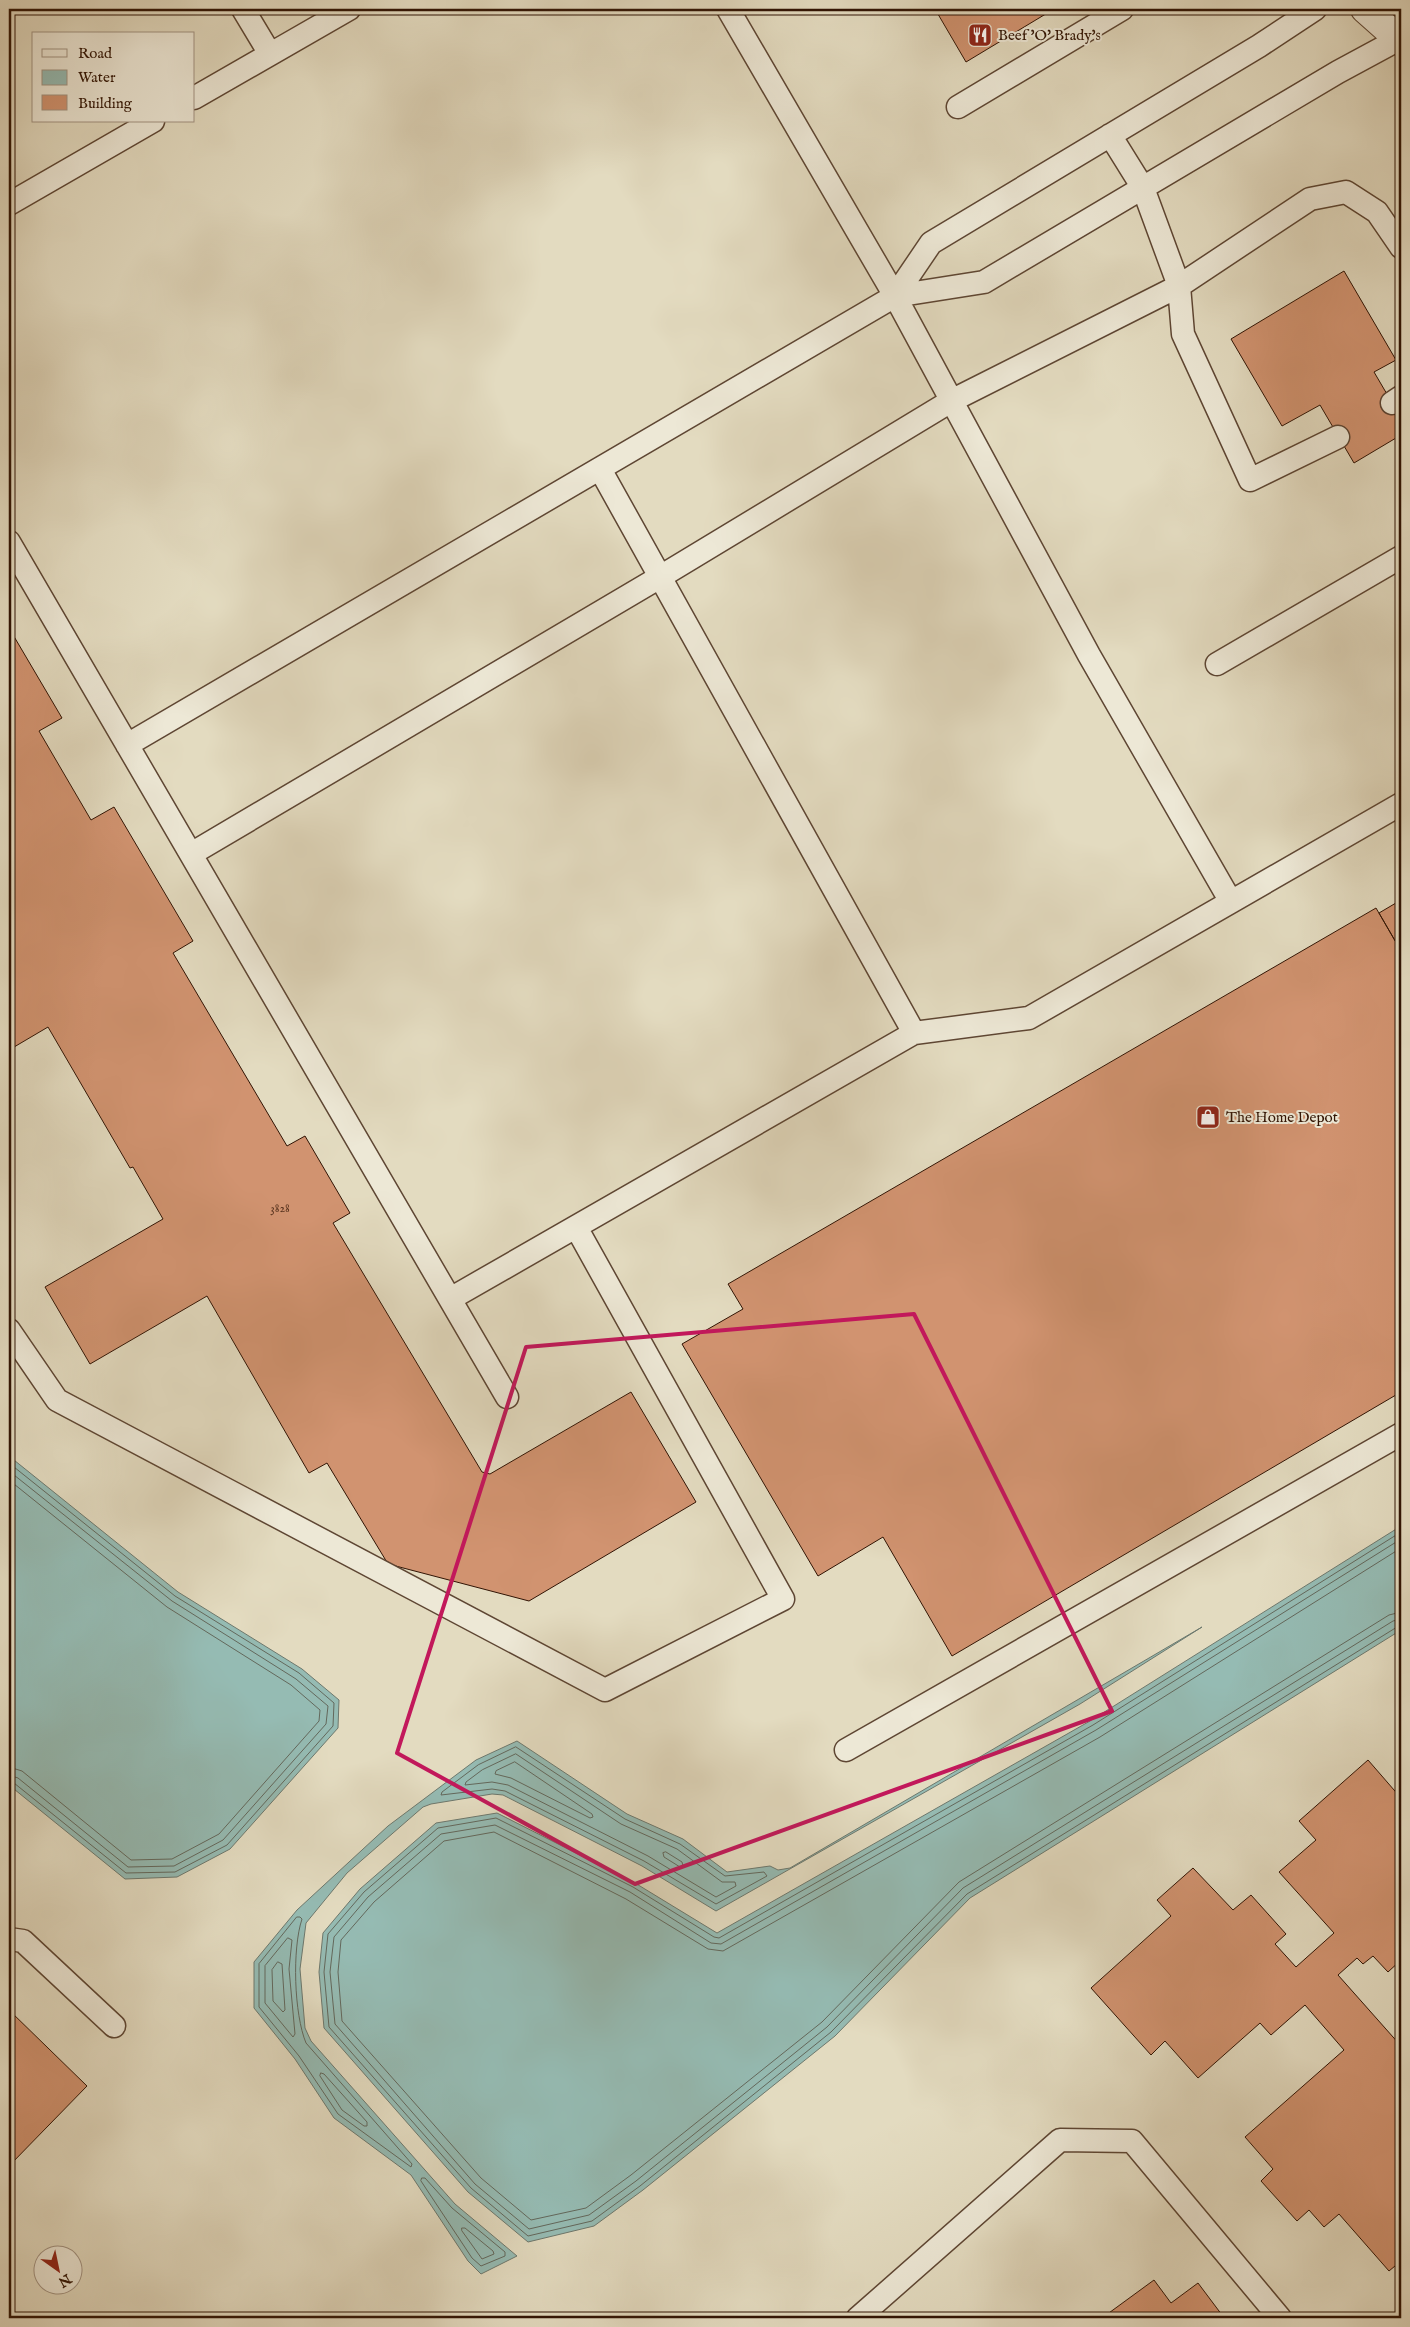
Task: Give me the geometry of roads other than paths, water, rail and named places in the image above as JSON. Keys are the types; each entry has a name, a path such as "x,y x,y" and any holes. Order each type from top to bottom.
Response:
{"street":[{"path":"1365,9 1401,40"}],"lane":[{"path":"243,9 270,54"},
{"path":"195,97 349,9"},
{"path":"728,9 895,296 1089,655 1231,902"},
{"path":"958,108 1122,9"},
{"path":"895,296 931,243 1258,46 1315,9"},
{"path":"127,745 895,296 984,282 1338,72 1401,40"},
{"path":"9,204 151,122"},
{"path":"1110,135 1143,188 1179,286 1183,334 1250,480 1338,437"},
{"path":"191,854 660,577 951,401 1179,286 1310,199 1346,192 1377,212 1401,246"},
{"path":"600,469 914,1033"},
{"path":"9,542 507,1397"},
{"path":"1217,664 1401,557"},
{"path":"450,1299 914,1033 1029,1018 1401,804"},
{"path":"9,1330 56,1400 605,1690 783,1599 576,1227"},
{"path":"846,1750 1401,1434"},
{"path":"9,1939 23,1941 114,2026"},
{"path":"858,2318 1060,2140 1132,2142 1280,2318"}],"water":[{"path":"9,1456 178,1592 302,1669 339,1700 338,1728 230,1849 177,1877 125,1879 9,1785"},
{"path":"1401,1526 1401,1630 970,1898 835,2036 643,2190 594,2226 528,2242 468,2192 324,2028 319,1972 323,1933 360,1889 436,1823 497,1813 635,1883 717,1933 1090,1721"},
{"path":"1202,1627 1080,1704 716,1911 642,1866 503,1795 492,1794 423,1807 347,1873 306,1923 300,1969 305,2028 311,2041 455,2204 517,2256 481,2274 468,2261 411,2175 334,2118 295,2059 254,2008 254,1962 297,1910 388,1826 476,1760 517,1741 627,1814 683,1839 727,1872 770,1866 778,1870 790,1868"}],"place":[{"name":"Beef 'O' Brady's","path":"980,35"},
{"name":"The Home Depot","path":"1208,1117"}]}
